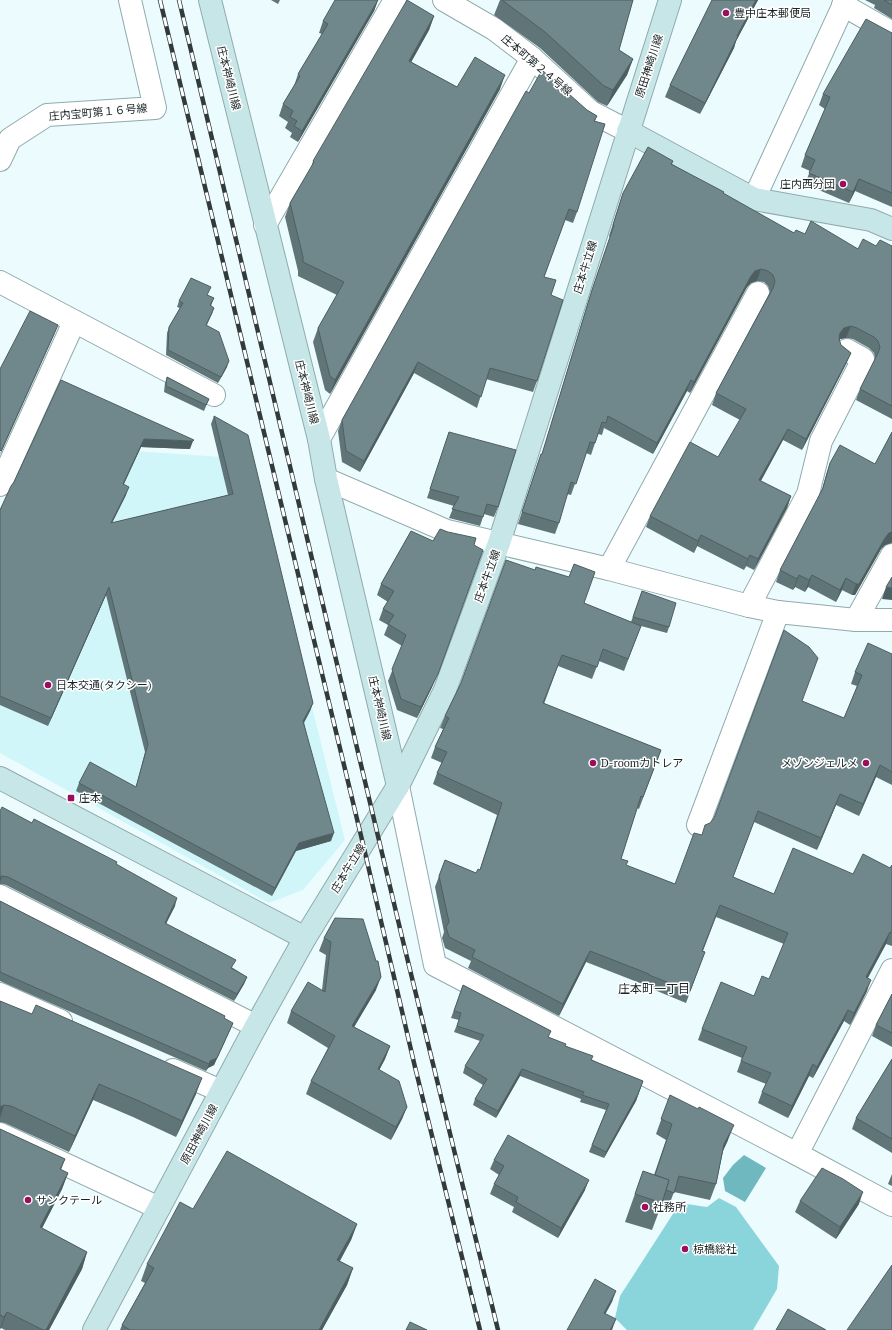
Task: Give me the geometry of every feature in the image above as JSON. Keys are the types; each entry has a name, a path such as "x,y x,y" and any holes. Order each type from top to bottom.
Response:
{"main road":[{"name":"庄本神崎川線","path":"210,0 319,439 326,479 398,786"},
{"name":"原田神崎川線","path":"628,131 670,0"},
{"path":"628,131 754,199 871,220 892,229"},
{"name":"庄本牛立線","path":"305,938 398,786 445,690 499,543 628,131"},
{"path":"0,778 305,938"},
{"name":"原田神崎川線","path":"94,1330 221,1091 305,938"}],"street":[{"name":"庄内宝町第１６号線","path":"0,160 10,139 46,114 155,108 130,0"},
{"path":"265,225 395,0"},
{"name":"庄本町第２４号線","path":"444,0 494,29 532,58 591,112 628,131"},
{"path":"754,199 845,3 892,33"},
{"path":"319,439 532,58"},
{"path":"0,282 214,395"},
{"path":"609,569 758,293"},
{"path":"0,485 74,322"},
{"path":"749,606 808,494 821,441 863,359 847,350"},
{"path":"326,479 447,531 609,569 749,606 778,612 856,620 892,620"},
{"path":"856,620 892,555"},
{"path":"698,825 778,612"},
{"path":"398,786 434,964 892,1205"},
{"path":"0,896 256,1026"},
{"path":"797,1154 892,970"},
{"path":"0,994 79,1029"},
{"path":"157,1063 221,1091"},
{"path":"0,1134 159,1208"}],"shaded area":[{"path":"106,449 251,459 345,840 303,890 269,903 0,753 0,687"},
{"path":"744,1155 766,1168 745,1202 725,1191 723,1178 733,1165"},
{"path":"719,1198 736,1207 779,1266 777,1289 753,1330 627,1330 615,1318 620,1296 680,1203 707,1207"}],"building":[{"path":"335,0 378,0 302,131 294,126 297,121 290,117 293,111 283,104 300,76 298,74 328,24 323,21"},
{"path":"407,0 434,16 409,61 457,87 475,57 505,75 335,380 330,376 318,328 344,282 303,262 290,203"},
{"path":"502,0 633,0 619,50 633,59 613,90 604,86 545,32"},
{"path":"712,0 756,0 705,103 670,85"},
{"path":"884,0 892,0 892,5"},
{"path":"866,19 892,33 892,193 859,179 853,192 809,173 815,160 805,155 830,97 823,94"},
{"path":"542,70 587,110 597,116 594,121 605,124 577,212 569,209 544,277 556,280 551,295 563,300 537,381 490,368 481,397 418,362 364,461 346,451 342,420 526,91 529,93"},
{"path":"648,147 673,161 671,164 724,192 723,193 794,233 796,230 805,234 811,221 858,249 863,239 876,246 880,240 892,246 892,406 860,389 878,353 880,347 878,341 874,337 857,328 851,326 844,328 840,333 839,339 841,345 851,353 806,439 788,429 759,480 791,496 758,559 750,555 748,559 701,535 698,541 650,516 690,442 718,457 746,409 716,393 773,288 775,281 773,275 768,271 761,269 755,271 751,276 694,382 691,380 657,443 608,416 606,423 602,422 595,443 590,442 576,484 571,482 559,523 522,512 542,454 623,193"},
{"path":"191,278 211,287 207,295 214,298 210,305 214,308 206,325 219,332 229,361 221,377 168,350 169,327 183,303 179,301"},
{"path":"30,311 58,325 1,451 0,369"},
{"path":"167,377 209,399 206,405 166,386"},
{"path":"61,380 194,440 144,439 123,484 129,487 111,523 233,494 214,416 248,435 313,703 303,721 334,833 299,843 275,888 79,783 90,762 136,787 148,744 109,587 51,718 0,696 0,510"},
{"path":"449,432 516,450 498,507 487,504 483,517 452,509 459,497 430,489"},
{"path":"892,432 892,532 885,538 859,584 856,584 846,578 840,590 812,575 809,580 799,575 797,579 780,570 823,488 830,463 840,445 875,464"},
{"path":"440,529 476,538 474,545 483,550 438,674 421,707 401,699 392,669 406,635 388,624 394,615 383,609 394,591 381,584 411,531 433,541"},
{"path":"506,560 535,570 536,567 569,577 574,564 595,572 584,603 641,626 628,659 603,649 597,667 562,655 543,703 661,750 643,797 641,796 621,859 628,861 626,865 675,884 694,833 702,835 705,825 710,823 714,818 784,630 809,647 818,658 802,701 844,718 862,675 855,672 868,643 892,654 892,772 880,765 863,804 840,794 821,838 758,811 733,877 774,894 793,848 853,874 863,854 890,868 892,865 892,933 890,932 866,977 871,980 854,1013 848,1010 817,1067 813,1064 792,1106 762,1092 771,1073 741,1061 747,1047 702,1029 721,982 754,996 762,976 769,979 788,933 720,905 702,951 705,952 690,991 590,951 563,1004 472,957 475,950 449,937 446,927 449,922 439,876 445,860 476,873 478,869 480,870 502,803 437,773 447,752 435,747 449,718 445,716 461,683"},
{"path":"892,577 892,588 886,587"},
{"path":"642,591 676,603 669,627 633,617"},
{"path":"2,807 32,823 34,819 117,862 116,864 177,898 165,923 236,960 231,968 247,977 237,994 8,877 0,877 0,811"},
{"path":"0,901 225,1016 224,1018 233,1023 217,1058 210,1061 209,1064 0,972"},
{"path":"335,918 363,919 376,961 378,961 381,977 352,1026 390,1046 378,1069 399,1081 407,1107 396,1127 311,1081 335,1036 291,1011 308,982 325,992 331,942 324,938"},
{"path":"463,985 551,1031 548,1037 566,1044 565,1046 593,1056 591,1060 643,1081 638,1094 606,1152 592,1145 609,1104 582,1095 584,1092 522,1069 498,1111 475,1099 487,1079 465,1066 484,1035 457,1026 461,1013 454,1011"},
{"path":"892,994 892,1033 876,1025"},
{"path":"0,1001 32,1014 36,1005 202,1078 182,1121 99,1084 75,1136 11,1106 4,1105 0,1107"},
{"path":"892,1059 892,1139 856,1118"},
{"path":"670,1095 698,1109 699,1107 734,1125 724,1144 716,1184 679,1176 674,1193 666,1190 669,1180 655,1175 672,1124 661,1119"},
{"path":"0,1129 65,1159 60,1169 68,1173 40,1227 87,1252 46,1330 43,1330 7,1312 4,1317 0,1315"},
{"path":"508,1135 589,1180 561,1228 516,1202 518,1197 494,1184 504,1166 494,1160"},
{"path":"227,1151 357,1224 337,1260 353,1268 319,1330 130,1330 122,1325 154,1268 147,1264 180,1202 193,1209"},
{"path":"822,1168 863,1192 840,1227 800,1201"},
{"path":"643,1171 669,1180 662,1203 635,1194"},
{"path":"892,1265 892,1330 847,1330"},
{"path":"595,1279 616,1291 604,1313 616,1319 610,1330 567,1330"},
{"path":"788,1309 826,1330 776,1330"},
{"path":"410,1322 427,1330 406,1330"}],"railway":[{"path":"160,0 363,844 415,1067 480,1330"},
{"path":"179,0 402,937 498,1330"}],"place":[{"name":"豊中庄本郵便局","path":"726,13"},
{"name":"庄内西分団","path":"843,184"},
{"name":"日本交通(タクシー)","path":"48,685"},
{"name":"D-roomカトレア","path":"593,763"},
{"name":"メゾンジェルメ","path":"866,763"},
{"name":"庄本","path":"71,798"},
{"name":"サンクテール","path":"28,1200"},
{"name":"社務所","path":"645,1207"},
{"name":"椋橋総社","path":"685,1249"}],"district":[{"name":"庄本町一丁目","path":"654,988"}]}
